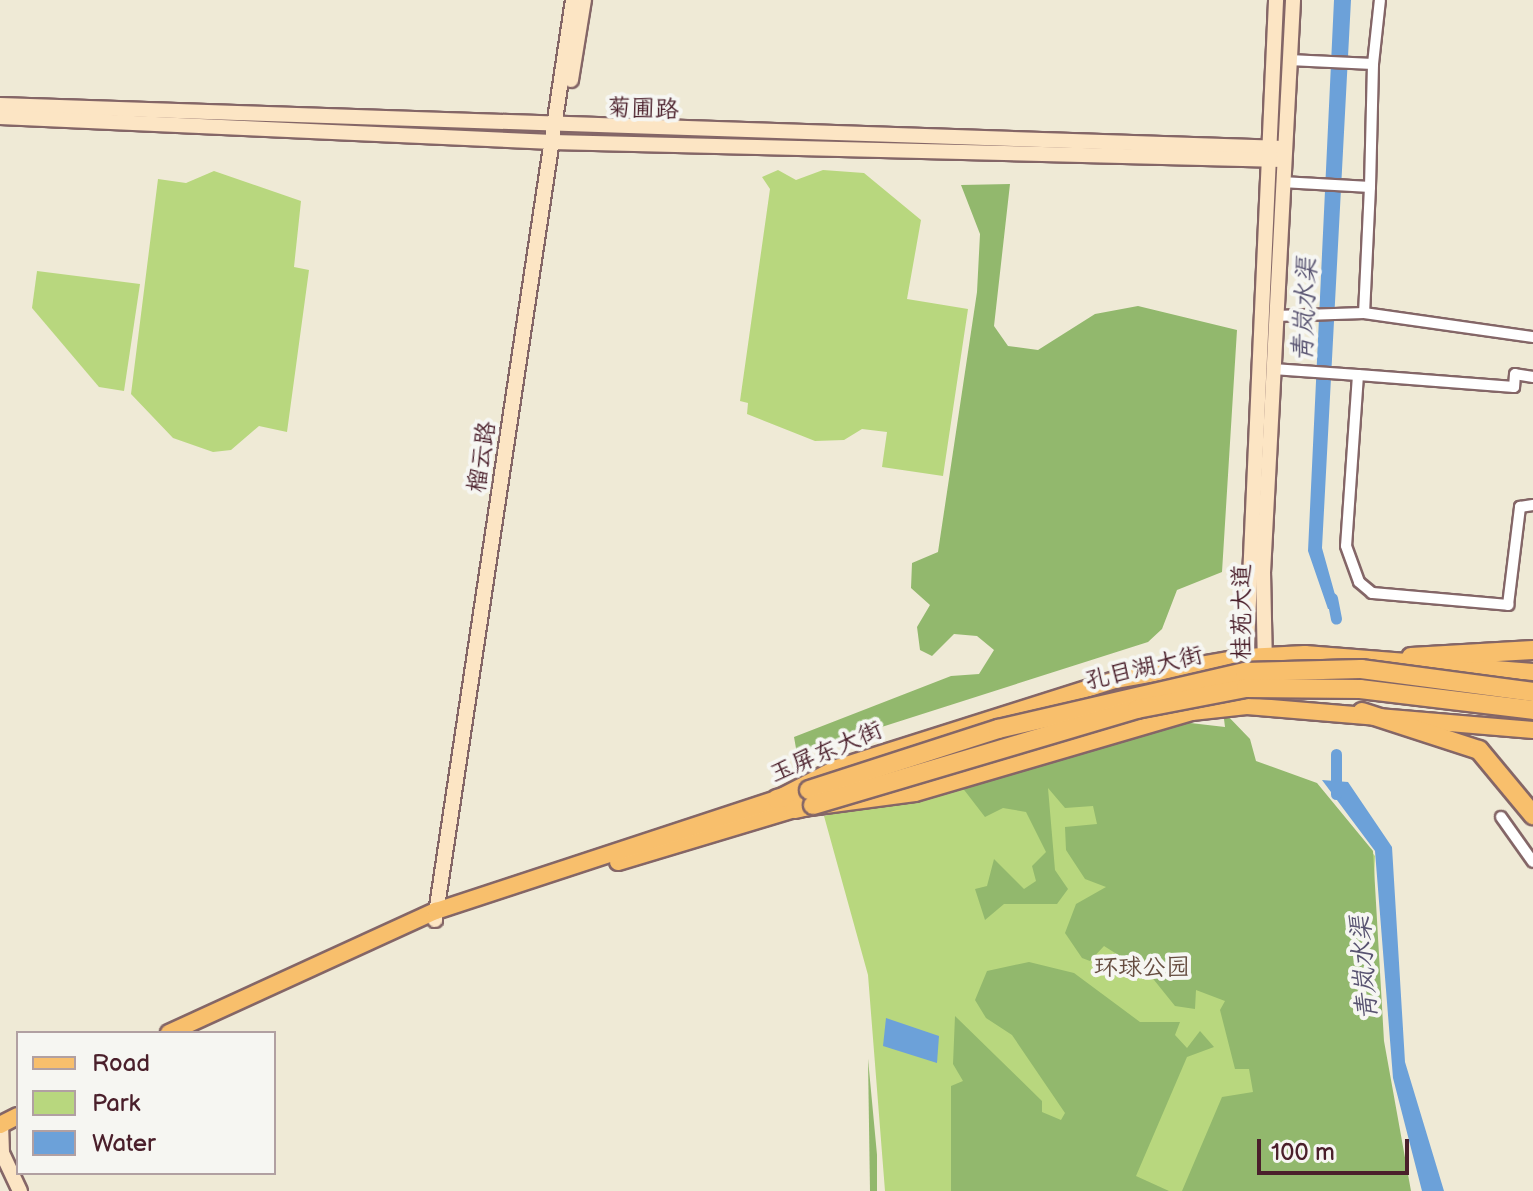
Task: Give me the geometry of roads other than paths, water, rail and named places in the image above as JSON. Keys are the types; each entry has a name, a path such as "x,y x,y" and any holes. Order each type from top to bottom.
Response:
{"highway":[{"path":"1411,657 1533,650"},
{"name":"孔目湖大街","path":"805,801 998,729 1245,672 1361,669 1533,692"},
{"name":"孔目湖大街","path":"777,799 805,801 1137,709 1246,688 1360,689 1533,710"},
{"path":"1362,712 1479,750 1533,815"}],"main road":[{"name":"玉屏东大街","path":"174,1031 438,914 777,799 837,768 993,716 1115,680 1266,655 1411,657 1533,672"},
{"name":"玉屏东大街","path":"194,1031 438,914 805,801 915,793 1144,723 1247,706 1362,712 1533,730"},
{"path":"0,1121 16,1107"}],"street":[{"name":"榴云路","path":"558,135 573,0"},
{"name":"榴云路","path":"438,914 558,135 584,0"},
{"name":"桂苑大道","path":"1247,706 1245,657 1266,153 1276,0"},
{"name":"桂苑大道","path":"1247,706 1263,683 1266,655 1275,316 1293,0"},
{"path":"1364,313 1370,187 1367,63 1380,0"},
{"path":"1289,60 1367,63"},
{"name":"菊圃路","path":"0,105 558,135"},
{"name":"菊圃路","path":"0,117 1284,154"},
{"path":"1282,182 1370,187"},
{"path":"1275,316 1364,313 1533,337"},
{"path":"1273,369 1514,387 1515,374 1533,377"},
{"path":"1358,375 1346,546 1359,582 1372,593 1508,605 1520,507 1533,505"},
{"path":"1501,817 1533,862"},
{"path":"0,1121 2,1153 20,1191"}],"water":[{"path":"1334,0 1351,0 1322,548 1339,609 1328,609 1308,551"},
{"path":"1322,780 1348,782 1392,847 1405,1062 1444,1191 1422,1191 1393,1078 1375,851"},
{"path":"886,1018 939,1036 937,1063 883,1046"}],"waterway":[{"name":"青岚水渠","path":"1332,598 1336,619"},
{"name":"青岚水渠","path":"1336,754 1336,794"}],"park label":[{"name":"环球公园","path":"1142,968"}]}
